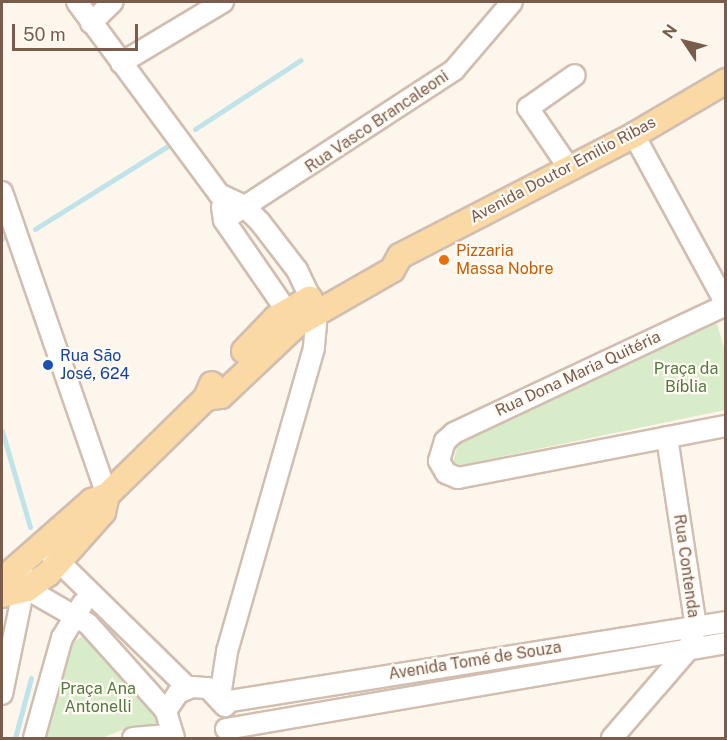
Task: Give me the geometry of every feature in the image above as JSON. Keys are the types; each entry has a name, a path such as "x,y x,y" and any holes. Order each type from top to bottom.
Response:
{"main road":[{"name":"Avenida Doutor Emilio Ribas","path":"2,580 92,501 107,495 206,398 221,396 292,318 314,305 392,270 400,256 634,135 726,81"},
{"name":"Avenida Doutor Emilio Ribas","path":"2,595 27,590 62,561 103,512 107,495"}],"street":[{"path":"77,2 219,194 224,220 292,318 316,340"},
{"path":"91,23 112,2"},
{"path":"121,63 223,2"},
{"name":"Rua Vasco Brancaleoni","path":"224,220 243,205 301,173 454,70 512,2"},
{"path":"569,168 528,108 575,75"},
{"path":"634,135 726,305"},
{"path":"2,192 107,495"},
{"path":"219,194 243,205 297,270 314,305 316,340 227,652 222,699 222,736"},
{"name":"Rua Dona Maria Quitéria","path":"667,437 458,478 441,468 440,453 454,433 726,305"},
{"path":"667,437 726,426"},
{"name":"Rua Contenda","path":"612,738 688,650 696,627 667,437"},
{"path":"2,694 34,552 62,561 194,687 222,699"},
{"path":"27,590 74,614 119,655 166,711 172,737 133,738"},
{"path":"34,738 62,638 74,614 92,592"},
{"name":"Avenida Tomé de Souza","path":"222,699 726,622"},
{"name":"Avenida Tomé de Souza","path":"222,736 726,644"},
{"path":"166,711 170,701 194,687 227,652"}],"green space":[{"name":"Praça da Bíblia","path":"716,320 725,351 725,410 452,467 459,439"},
{"name":"Praça Ana Antonelli","path":"84,635 96,637 157,711 158,728 125,729 102,738 46,738 71,644"}],"waterway":[{"path":"195,129 301,60"},
{"path":"35,229 166,147"},
{"path":"2,431 30,527"},
{"path":"15,738 31,678"}],"place":[{"name":"Pizzaria Massa Nobre","path":"444,260"},
{"name":"Rua São José, 624","path":"48,365"}]}
